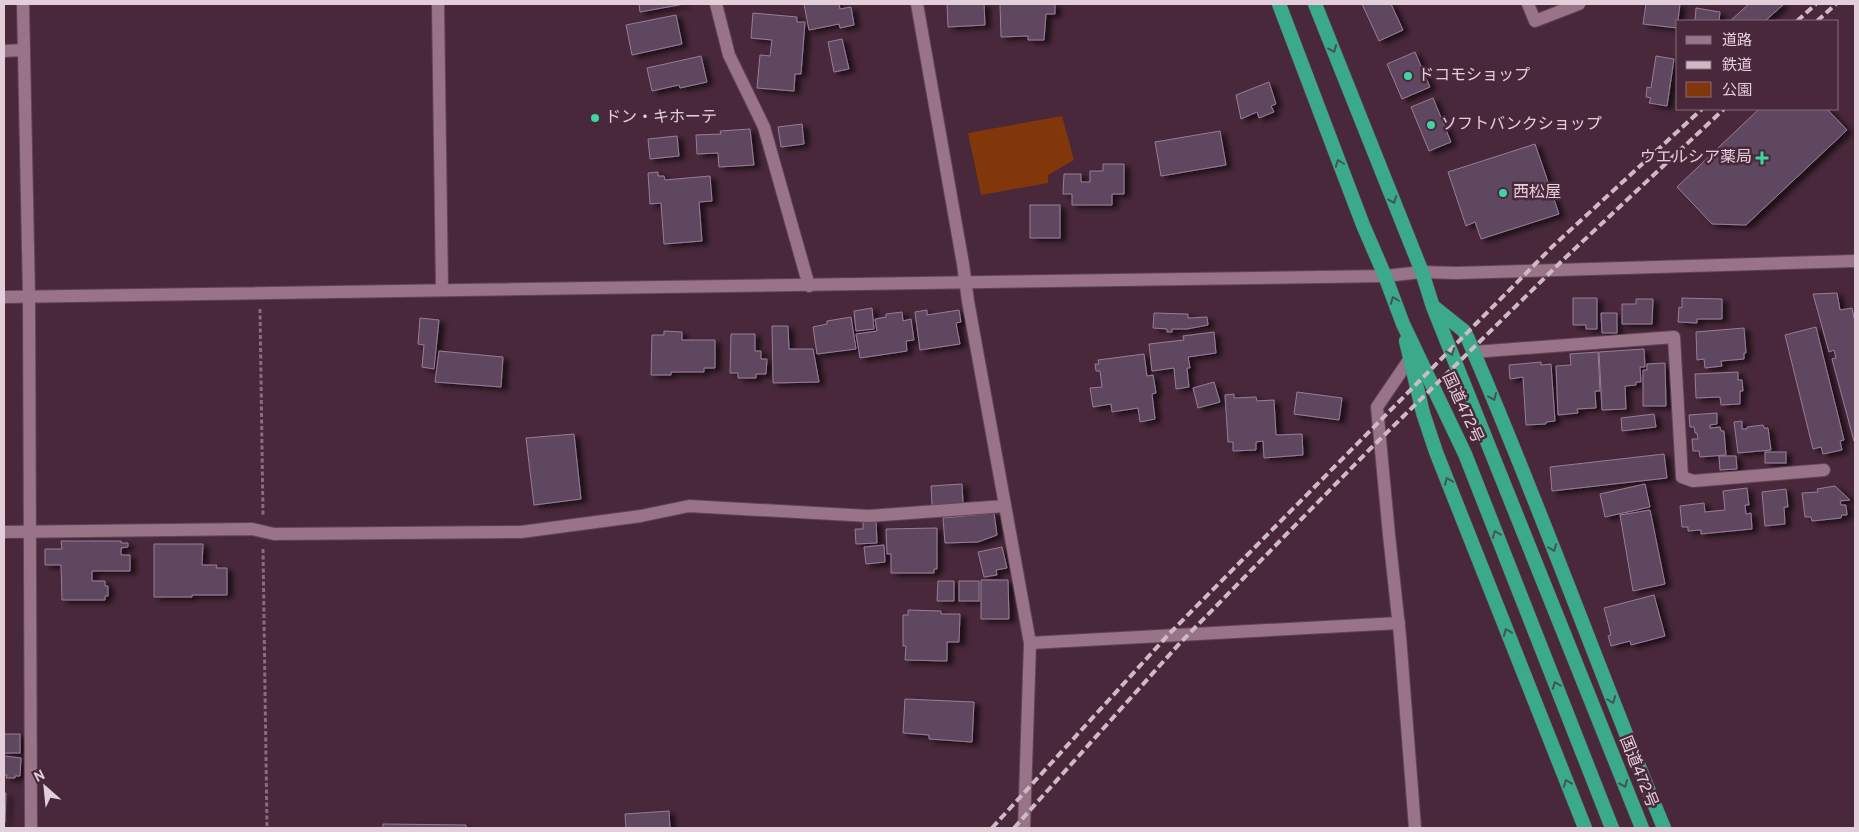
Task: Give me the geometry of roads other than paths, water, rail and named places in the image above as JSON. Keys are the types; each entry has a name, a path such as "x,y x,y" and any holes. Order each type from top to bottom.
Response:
{"highway":[{"name":"国道472号","path":"1279,4 1363,225 1403,324 1465,454 1612,828"},
{"name":"国道472号","path":"1315,4 1422,272 1433,306 1642,828"},
{"path":"1433,306 1464,331 1474,352 1526,476 1623,730 1664,828"},
{"path":"1403,324 1409,360 1436,452 1585,828"}],"street":[{"path":"23,4 29,296 31,828"},
{"path":"438,4 442,290"},
{"path":"716,4 729,55 764,127 809,286"},
{"path":"917,4 1030,643 1024,828"},
{"path":"1528,4 1535,21 1579,4"},
{"path":"4,51 24,50"},
{"path":"4,297 1385,276 1422,272 1456,274 1855,261"},
{"path":"1474,352 1674,337 1682,477 1693,481 1824,470"},
{"path":"1409,360 1377,407 1399,623 1414,828"},
{"path":"4,532 252,529 263,532 343,534 521,532 642,516 689,506 869,516 1005,506"},
{"path":"1030,643 1399,623"}],"railway":[{"path":"1798,20 1816,4"},
{"path":"1818,20 1836,4"},
{"path":"992,828 1169,634 1553,246 1701,110"},
{"path":"1014,828 1180,643 1370,449 1565,258 1723,110"}],"place":[{"name":"ドコモショップ","path":"1408,76"},
{"name":"ドン・キホーテ","path":"595,118"},
{"name":"ソフトバンクショップ","path":"1431,125"},
{"name":"ウエルシア薬局","path":"1762,158"},
{"name":"西松屋","path":"1503,193"}]}
